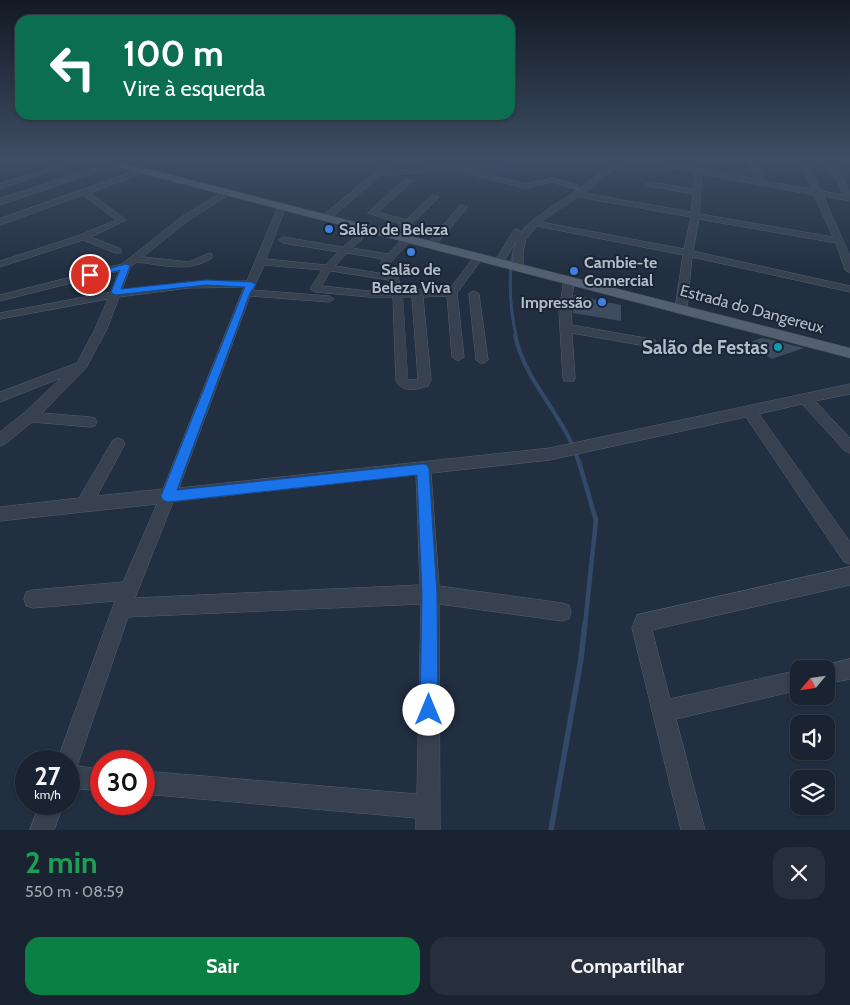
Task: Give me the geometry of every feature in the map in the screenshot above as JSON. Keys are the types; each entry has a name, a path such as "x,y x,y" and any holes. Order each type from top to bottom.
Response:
{"main road":[{"name":"Estrada do Dangereux","path":"239,197 246,200 282,206 395,234 850,353"}],"street":[{"path":"0,202 16,197"},
{"path":"0,222 71,197"},
{"path":"0,264 83,237 122,220 90,197"},
{"path":"0,440 29,417 82,365 101,329 115,292 130,262 183,220 222,197"},
{"path":"327,217 350,197"},
{"path":"391,197 372,213 407,224"},
{"path":"395,234 435,197"},
{"path":"511,264 520,228 529,219 564,197"},
{"path":"511,264 516,256 518,246 534,223 567,197"},
{"path":"606,197 844,247"},
{"path":"681,309 696,197"},
{"path":"818,197 844,247 850,270"},
{"path":"72,750 125,600 261,262 273,223 282,206"},
{"path":"432,244 464,207"},
{"path":"534,223 688,253 850,289"},
{"path":"370,228 345,249 328,268 315,288 317,290 398,295 452,293"},
{"path":"83,237 118,250"},
{"path":"369,294 378,274 390,257 408,238"},
{"path":"283,240 390,257"},
{"path":"0,298 130,262 189,266 209,256"},
{"path":"458,357 452,293 479,256"},
{"path":"261,262 378,274 394,278 398,295 402,381 406,385 423,384 425,380 416,295"},
{"path":"569,279 565,312 570,378"},
{"path":"0,316 115,292 206,283 335,300"},
{"path":"474,294 482,360"},
{"path":"454,313 476,314"},
{"path":"567,328 651,343"},
{"path":"0,397 82,365"},
{"path":"0,514 550,454 850,389"},
{"path":"805,399 850,448"},
{"path":"749,410 849,551"},
{"path":"29,417 90,422"},
{"path":"83,506 118,444"},
{"path":"155,784 428,819 430,594 423,469"},
{"path":"693,830 642,628 644,622 650,619 850,576"},
{"path":"33,599 125,600 430,594 562,612"},
{"path":"835,672 850,669"},
{"path":"664,711 790,682"},
{"path":"42,830 48,815"}],"building":[{"path":"574,295 621,305 621,321 573,313"},
{"name":"Salão de Festas","path":"761,338 804,348 771,359 751,342"}],"waterway":[{"path":"520,236 525,228 538,217"},
{"path":"516,336 510,284 513,257 521,235"},
{"path":"515,335 527,369 565,430 579,463"},
{"path":"579,462 596,520 585,625"},
{"path":"551,830 581,659 585,623"}],"place":[{"name":"Salão de Beleza","path":"329,229"},
{"name":"Salão de Beleza Viva","path":"411,252"},
{"name":"Cambie-te Comercial","path":"574,271"},
{"name":"Impressão","path":"602,302"},
{"name":"Salão de Festas","path":"778,347"}],"route":[{"path":"90,275 126,266 115,292 206,283 251,284 168,496 423,469 430,594 429,710"}]}
